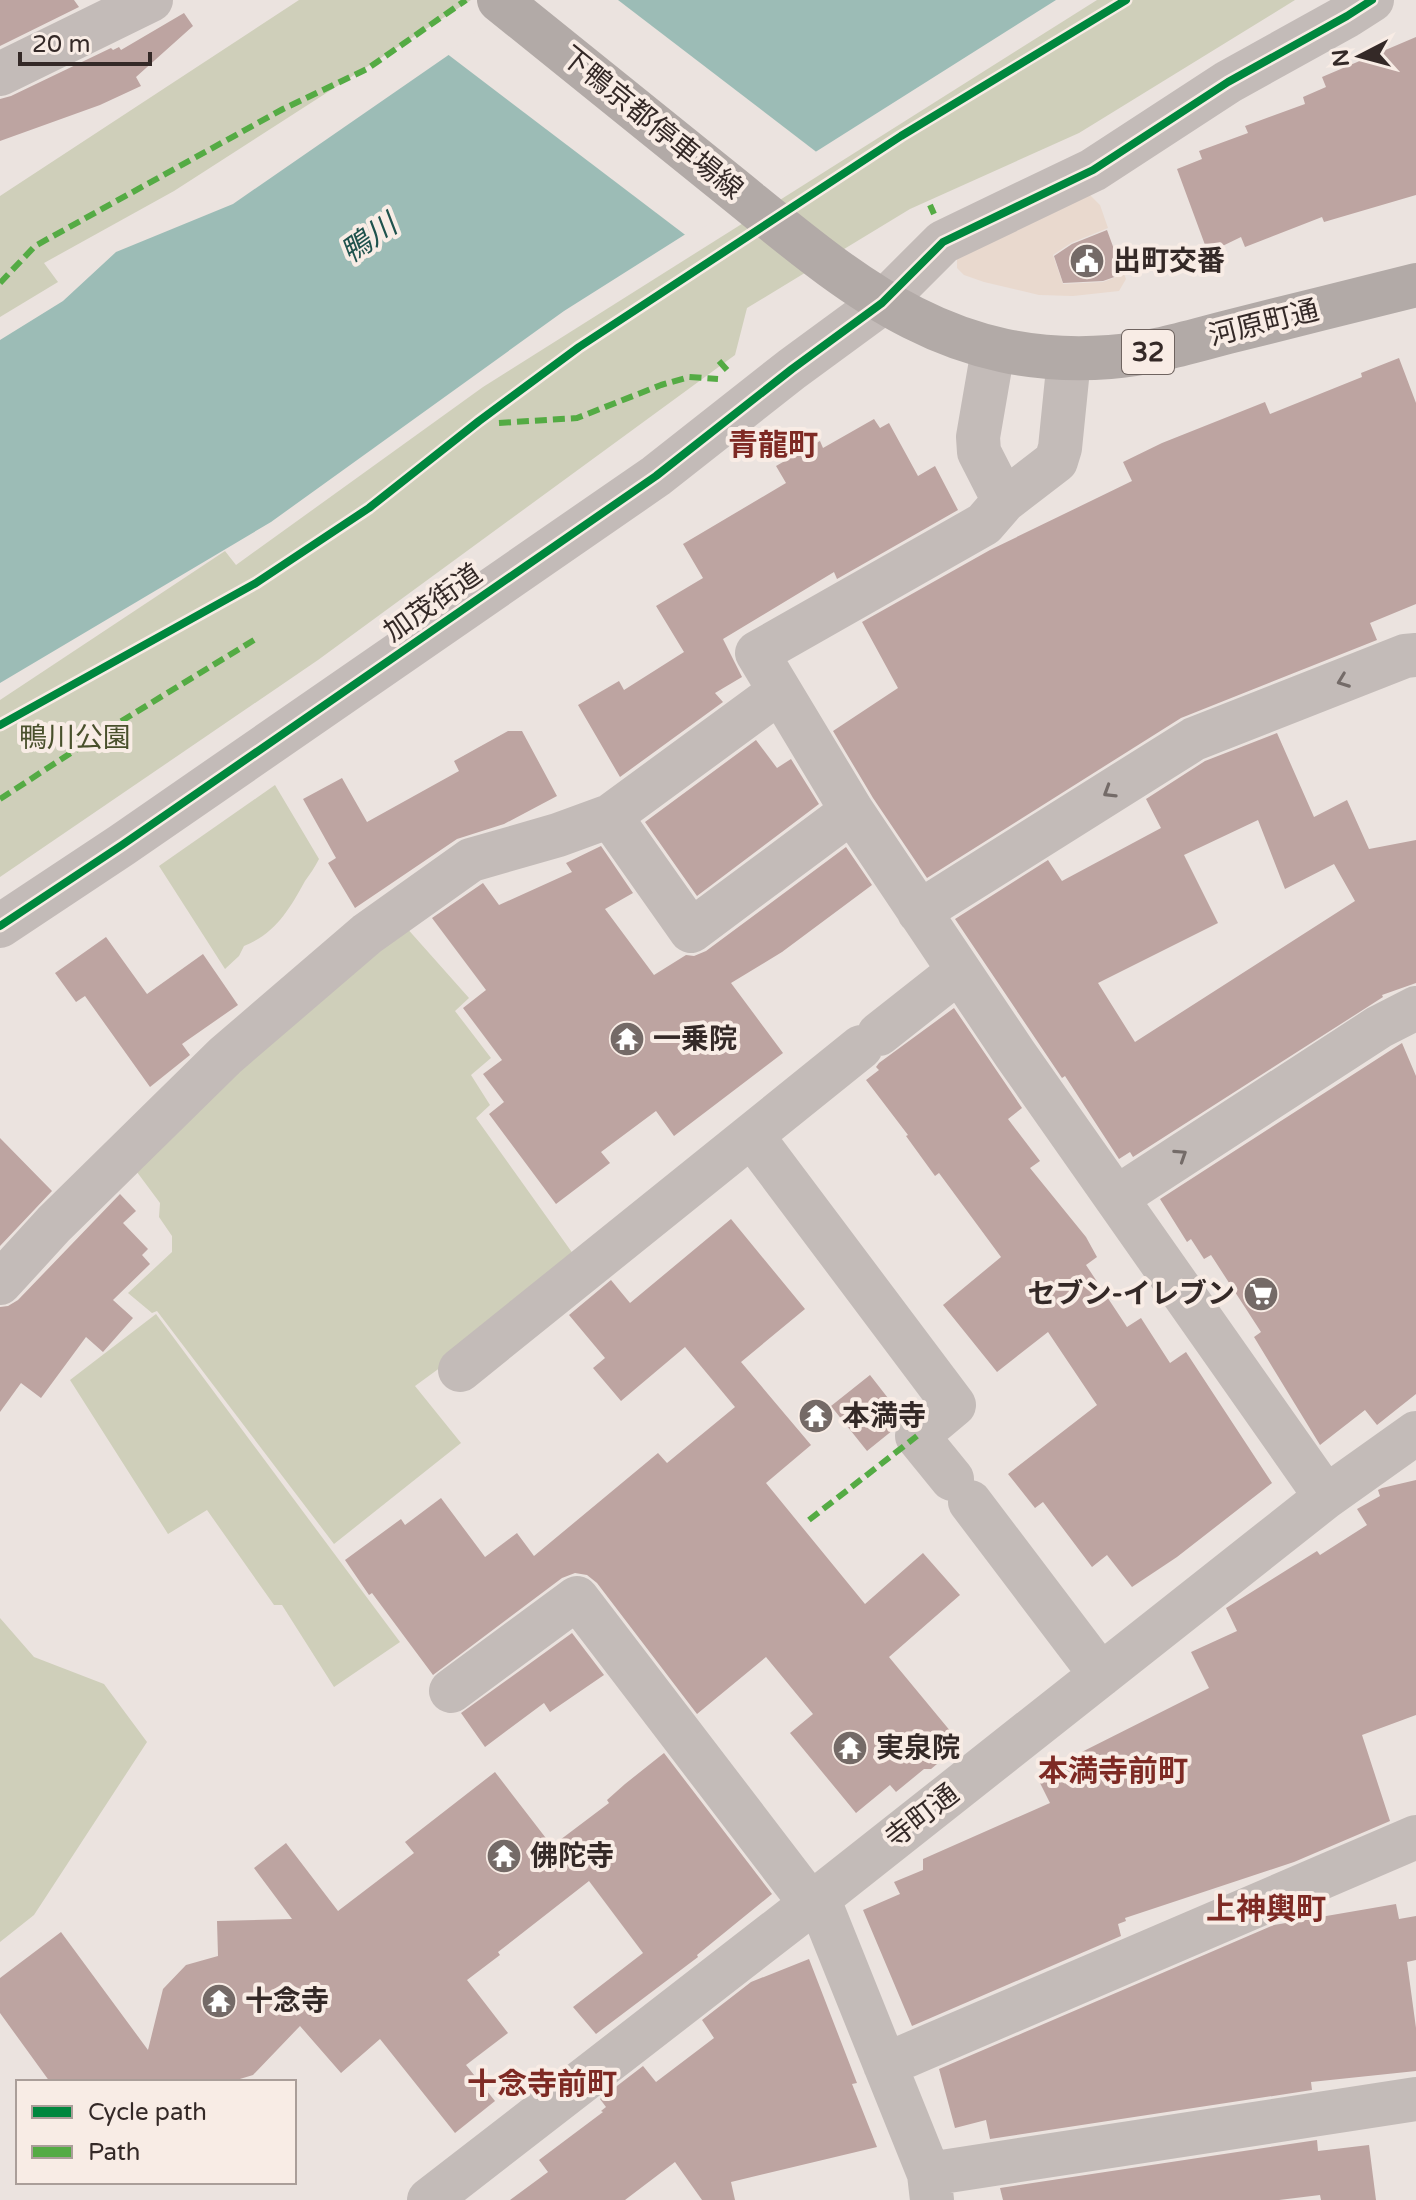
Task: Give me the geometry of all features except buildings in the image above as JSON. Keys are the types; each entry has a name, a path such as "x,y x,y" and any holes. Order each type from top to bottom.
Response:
{"main road":[{"name":"下鴨京都停車場線","path":"499,0 819,257 882,303"},
{"name":"河原町通","path":"882,303 936,330 993,350 1069,359 1144,353 1416,285"}],"street":[{"path":"0,74 151,0"},
{"name":"加茂街道","path":"0,926 656,476 882,303 943,242 1093,170 1228,82 1372,0"},
{"path":"993,350 978,437 979,452 1004,501"},
{"path":"1069,359 1056,461 1004,501 984,524 757,653 852,811 919,912 1326,1497"},
{"path":"919,912 1194,739 1405,656 1416,655"},
{"path":"0,1283 54,1224 225,1056 367,934 471,860 558,835 610,816 779,692"},
{"path":"610,816 691,931 852,811"},
{"path":"460,1370 959,971"},
{"path":"1116,1198 1379,1027 1416,1008"},
{"path":"752,1136 954,1405 917,1436 1101,1675"},
{"name":"寺町通","path":"446,2195 1326,1497 1416,1433"},
{"path":"451,1691 577,1598 815,1901 885,2065 930,2187 1416,2099"},
{"path":"885,2065 1416,1837"}],"green space":[{"path":"299,0 471,0 174,191 44,263 58,282 0,317 0,196"},
{"name":"鴨川公園","path":"1097,0 1295,0 1079,133 910,209 747,308 735,355 318,660 0,877 0,700 225,551 236,565 483,387"},
{"path":"275,785 319,859 280,920 265,934 244,946 239,956 225,969 159,866"},
{"path":"405,926 469,998 455,1011 491,1058 471,1075 490,1105 476,1118 581,1265 415,1386 461,1443 334,1544 157,1311 152,1313 128,1293 172,1252 172,1236 159,1217 160,1203 131,1164"},
{"path":"156,1314 400,1642 334,1687 282,1605 274,1605 207,1510 168,1534 70,1380"},
{"path":"0,1618 34,1657 104,1684 147,1742 34,1915 0,1942"}],"shaded area":[{"path":"1090,195 1100,205 1108,228 1071,243 1053,255 1063,284 1103,282 1124,274 1126,279 1119,291 1073,296 1039,295 984,282 964,275 957,268 957,259"}],"water":[{"name":"鴨川","path":"528,0 1056,0 564,311 271,522 0,683 0,340 63,301 116,252 233,204"}],"pier":[{"path":"521,0 618,0 819,154 688,237 446,53"}],"marked path":[{"path":"0,283 35,246 283,109 367,69 466,0"},
{"path":"930,205 934,214"},
{"path":"719,361 728,371"},
{"path":"499,423 577,418 689,377 718,379"},
{"path":"0,799 254,640"},
{"path":"809,1520 917,1436"}],"cycle path":[{"path":"0,725 256,583 369,508 579,347 901,136 1126,0"},
{"path":"0,926 656,476 882,303 943,242 1093,170 1228,82 1372,0"}],"place":[{"name":"出町交番","path":"1087,261"},
{"name":"一乗院","path":"627,1039"},
{"name":"セブン-イレブン","path":"1261,1294"},
{"name":"本満寺","path":"816,1416"},
{"name":"実泉院","path":"850,1748"},
{"name":"佛陀寺","path":"504,1856"},
{"name":"十念寺","path":"219,2001"}],"district":[{"name":"青龍町","path":"773,445"},
{"name":"本満寺前町","path":"1113,1771"},
{"name":"上神輿町","path":"1266,1909"},
{"name":"十念寺前町","path":"542,2084"}]}
